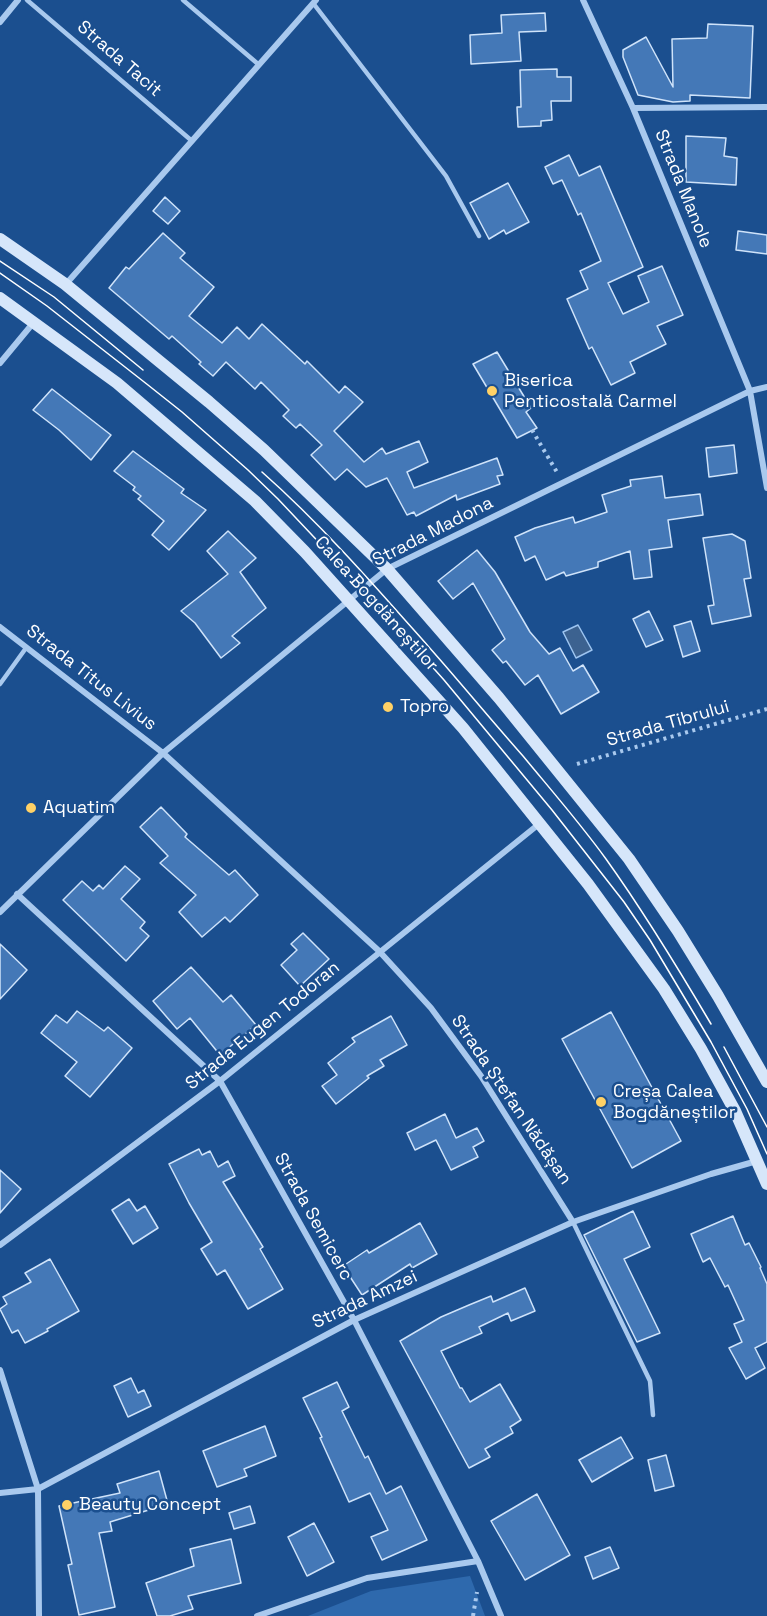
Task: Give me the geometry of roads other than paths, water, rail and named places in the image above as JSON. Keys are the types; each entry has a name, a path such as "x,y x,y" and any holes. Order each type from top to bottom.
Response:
{"main road":[{"name":"Calea Bogdăneștilor","path":"0,239 65,284 174,373 264,450 387,569 498,698 629,859 678,931 767,1082"},
{"name":"Calea Bogdăneștilor","path":"0,298 117,383 255,501 305,552 463,728 588,884 664,989 735,1110 767,1184"}],"street":[{"path":"0,22 18,0"},
{"name":"Strada Manole","path":"583,0 633,108 750,391 767,488"},
{"path":"65,284 315,1"},
{"path":"633,108 767,107"},
{"path":"0,363 34,322"},
{"name":"Strada Madona","path":"0,912 163,753 387,569 750,391 767,387"},
{"name":"Strada Titus Livius","path":"0,627 163,753"},
{"name":"Strada Ștefan Nădășan","path":"163,753 379,951 431,1008 481,1076 573,1222"},
{"name":"Strada Eugen Todoran","path":"0,1245 220,1081 540,823"},
{"name":"Strada Semicerc","path":"17,894 220,1081 354,1320 478,1561 501,1616"},
{"name":"Strada Amzei","path":"0,1493 38,1489 354,1320 573,1222 711,1174 757,1161"},
{"path":"0,1370 38,1489 39,1616"},
{"path":"257,1616 367,1578 478,1561"}],"lane":[{"name":"Strada Tacit","path":"27,0 192,141"},
{"path":"183,0 258,64"},
{"path":"315,1 446,176 480,236"},
{"path":"0,684 26,648"},
{"name":"Strada Ștefan Nădășan","path":"573,1222 650,1381 654,1415"}],"tram line":[{"path":"0,261 54,297 143,370"},
{"path":"0,273 47,306 182,412 248,470 362,588 444,680 552,810 624,902 650,940 711,1042 747,1109 767,1154"},
{"path":"262,472 306,513 368,579 452,673 576,820 634,899 711,1024"},
{"path":"724,1047 767,1127"}],"place":[{"name":"Biserica Penticostală Carmel","path":"492,391"},
{"name":"Topro","path":"388,707"},
{"name":"Aquatim","path":"31,808"},
{"name":"Creșa Calea Bogdăneștilor","path":"601,1102"},
{"name":"Beauty Concept","path":"67,1505"}]}
